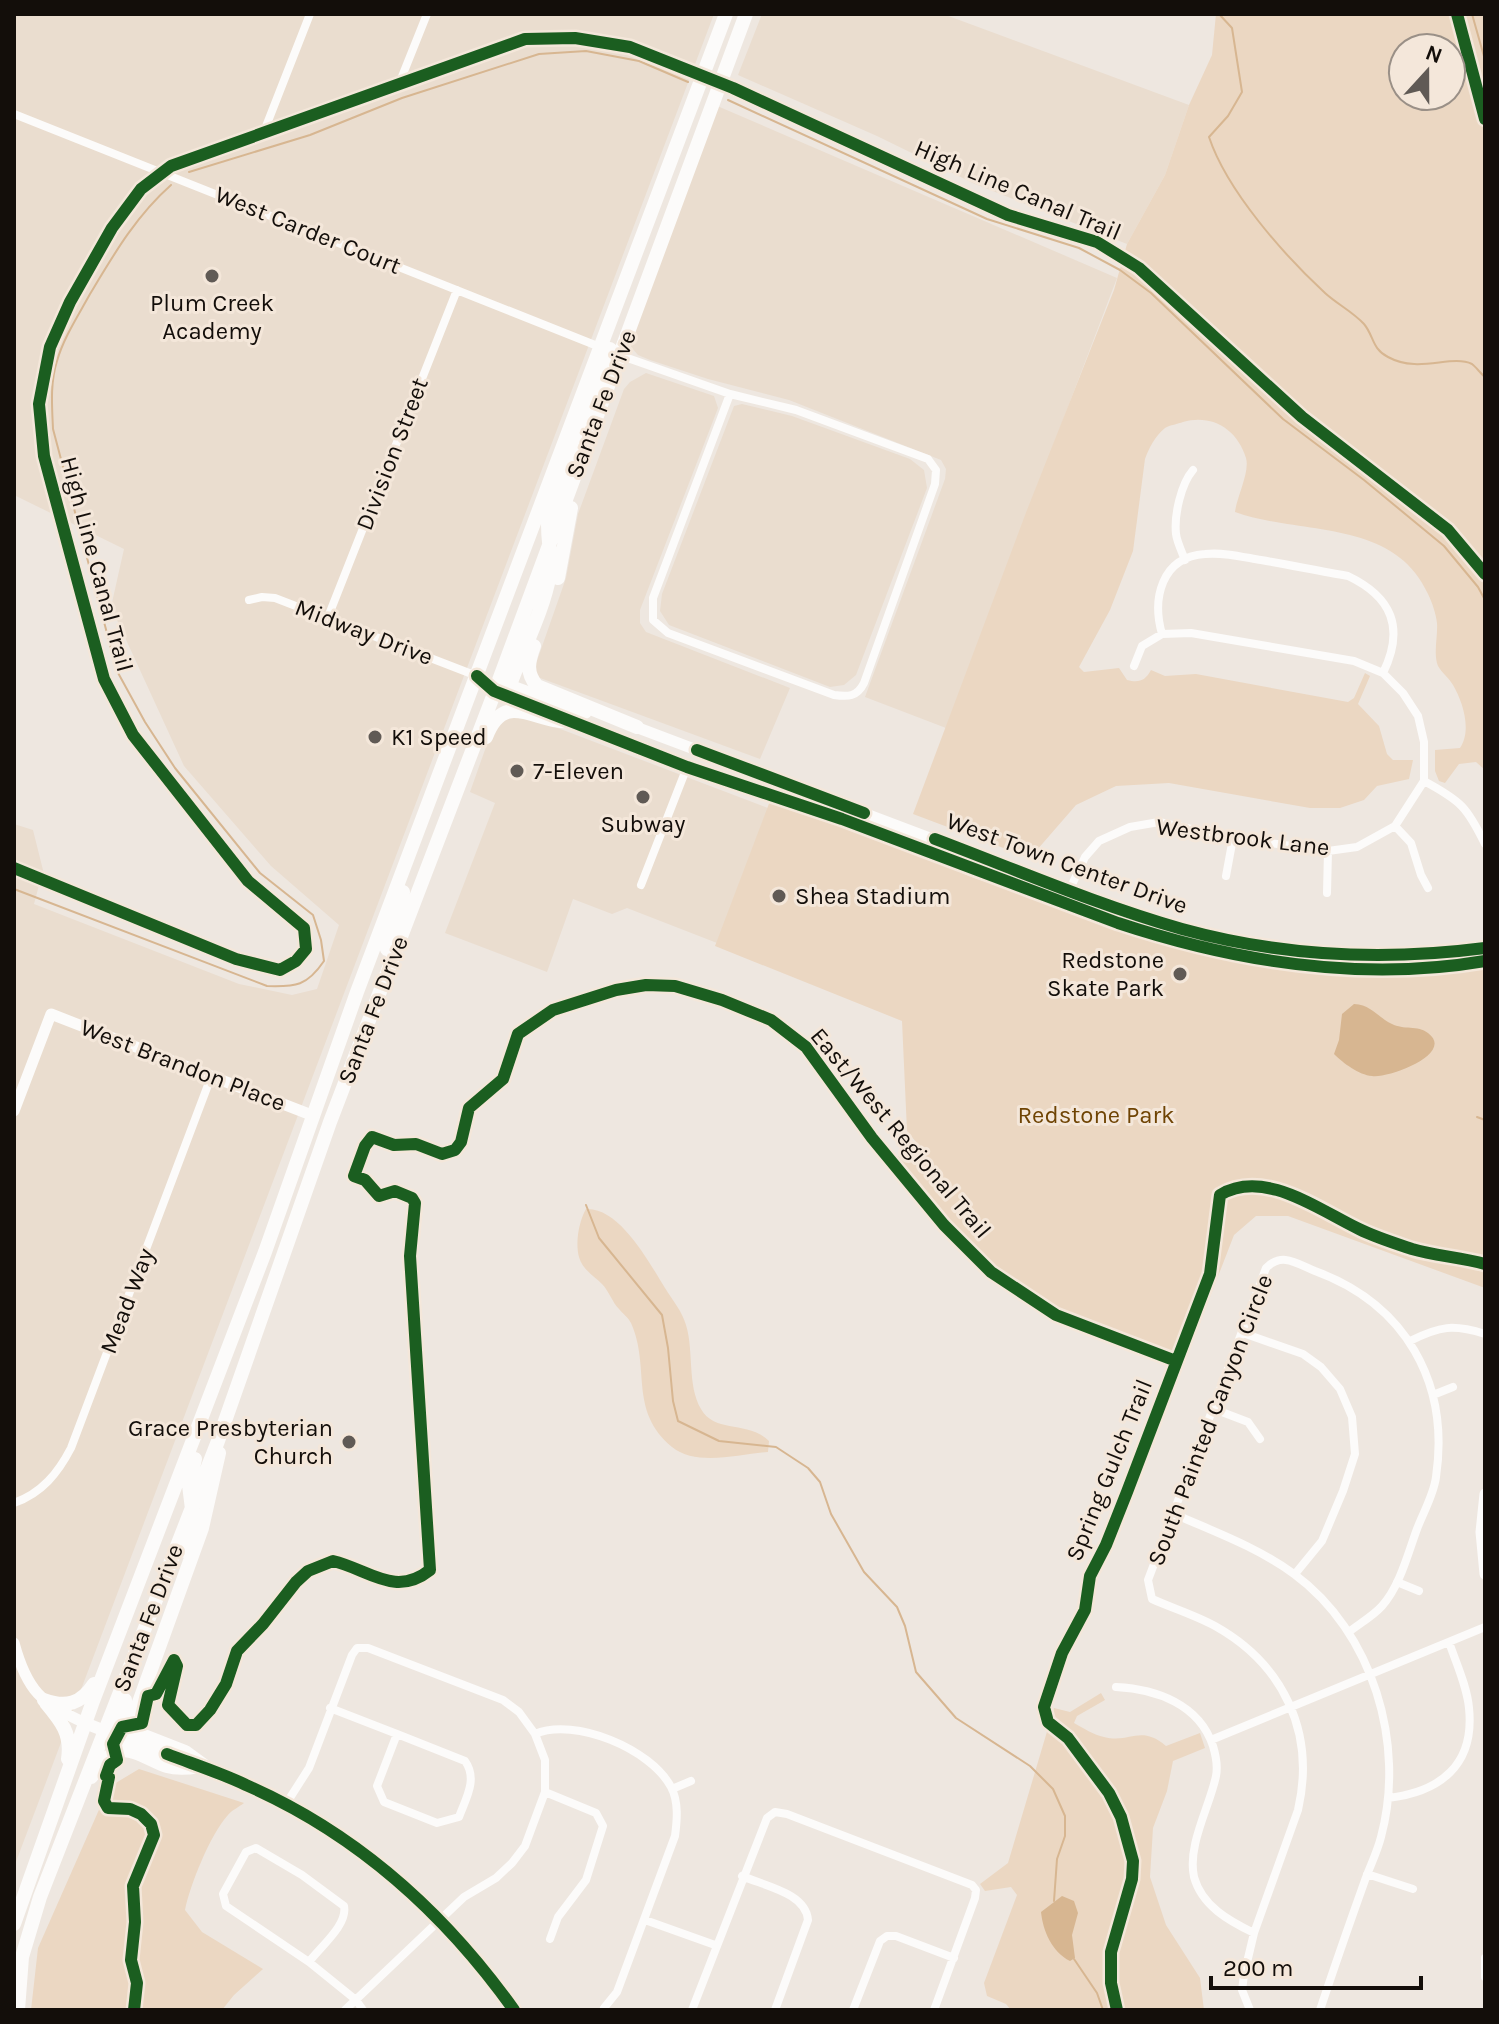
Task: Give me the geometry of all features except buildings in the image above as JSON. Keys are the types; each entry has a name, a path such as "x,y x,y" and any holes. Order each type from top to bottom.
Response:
{"highway":[{"name":"Santa Fe Drive","path":"14,1924 85,1723 272,1232 407,859 726,14"},
{"name":"Santa Fe Drive","path":"549,544 746,14"},
{"name":"Santa Fe Drive","path":"18,2010 22,1957 29,1928 218,1441 317,1162 426,871 548,582 551,569 546,529 549,512 629,297 654,217 655,200"},
{"path":"569,490 571,507 558,580 530,655 530,678 537,686 637,727"},
{"path":"426,871 446,844 489,727 495,719 509,710 520,710 556,723 571,721"},
{"path":"317,1162 312,1155 313,1149 383,961 403,897 407,859"},
{"path":"121,1738 123,1706 194,1525 189,1485 191,1471 266,1273 272,1232"},
{"path":"205,1769 185,1752 139,1734 134,1728 133,1719 206,1518 219,1456 218,1441"},
{"path":"42,1700 61,1705 75,1703 87,1695 106,1668"},
{"path":"42,1700 61,1721 69,1738 63,1787"},
{"path":"82,1791 106,1760 119,1751 132,1752 167,1766 205,1769"}],"main road":[{"path":"85,1723 286,1804 330,1830 402,1883 440,1918 489,1974 514,2010"}],"street":[{"path":"263,134 310,14"},
{"path":"162,171 399,84 427,14"},
{"name":"West Carder Court","path":"14,114 600,347"},
{"name":"Division Street","path":"328,617 457,290"},
{"path":"619,355 730,394 824,420 928,459 936,470 935,484 864,683 853,696 834,695 668,633 653,620 653,598 730,394"},
{"path":"1185,560 1176,534 1181,490 1193,470"},
{"path":"1162,634 1156,613 1162,582 1173,568 1185,560 1202,554 1224,554 1348,576 1365,584 1389,610 1395,633 1391,656 1383,673"},
{"name":"Midway Drive","path":"249,600 275,598 477,676"},
{"path":"1134,666 1142,646 1162,634 1191,633 1354,661 1383,673 1403,693 1418,716 1424,742 1424,781 1460,802 1471,815 1485,844"},
{"name":"West Town Center Drive","path":"477,676 571,721 687,767 842,819 1164,938 1277,962 1323,967 1398,969 1485,961"},
{"name":"West Town Center Drive","path":"504,689 618,725 637,727 1126,912 1183,929 1280,948 1376,955 1485,948"},
{"path":"641,885 687,767"},
{"name":"Westbrook Lane","path":"1064,903 1085,857 1099,841 1130,827 1159,822 1233,838 1328,851 1357,847 1395,826 1424,781"},
{"path":"1395,826 1411,843 1428,888"},
{"path":"1226,876 1233,838"},
{"path":"1327,893 1328,851"},
{"name":"West Brandon Place","path":"14,1111 51,1014 314,1116"},
{"name":"Mead Way","path":"14,1503 37,1492 51,1479 71,1448 211,1077"},
{"name":"South Painted Canyon Circle","path":"1292,1706 1274,1675 1243,1645 1214,1625 1152,1599 1148,1580 1266,1268 1274,1260 1284,1259 1324,1274 1361,1293 1390,1316 1410,1341 1428,1375 1433,1395 1438,1430 1436,1479 1397,1582 1383,1606 1349,1632"},
{"path":"1410,1341 1432,1330 1449,1327 1462,1327 1485,1334"},
{"path":"1243,1333 1303,1354 1321,1367 1340,1389 1352,1417 1355,1454 1343,1491 1322,1541 1295,1574"},
{"path":"1433,1395 1453,1387"},
{"path":"1214,1409 1248,1422 1260,1439"},
{"path":"1485,1494 1481,1532 1485,1574"},
{"path":"1174,1514 1250,1546 1295,1574 1349,1632 1371,1674 1386,1735 1388,1798 1381,1838 1320,2010"},
{"path":"1397,1582 1419,1591"},
{"path":"1211,1740 1485,1627"},
{"path":"1388,1798 1413,1795 1437,1785 1451,1772 1462,1754 1469,1733 1469,1707 1449,1642"},
{"path":"14,1643 27,1681 42,1700 85,1723"},
{"path":"286,1804 309,1768 330,1708 357,1648 368,1648 503,1700 519,1712 535,1734 545,1760 545,1792 525,1846 512,1863 440,1918 345,2010"},
{"path":"1116,1687 1141,1688 1177,1701 1201,1720 1211,1740 1217,1773 1196,1843 1194,1876 1211,1906 1228,1921 1254,1933"},
{"path":"1250,2010 1242,1990 1254,1933 1303,1789 1303,1751 1292,1706"},
{"path":"330,1708 397,1734 465,1761 471,1769 472,1782 459,1817 437,1823 384,1802 377,1786 397,1734"},
{"path":"535,1734 545,1729 571,1728 628,1747 655,1767 672,1789 678,1815 675,1836 617,1992 604,2008"},
{"path":"672,1789 691,1781"},
{"path":"545,1792 596,1813 603,1826 586,1880 558,1917 550,1939"},
{"path":"692,2010 742,1876 767,1818 775,1812 972,1885 976,1890 975,1898 934,2010"},
{"path":"309,1962 342,1921 344,1906 302,1875 256,1848 246,1852 223,1894 226,1906 309,1962 356,2000 363,2010"},
{"path":"1367,1874 1413,1889"},
{"path":"742,1876 800,1900 807,1910 808,1920 775,2010"},
{"path":"645,1920 715,1945"},
{"path":"853,2010 880,1941 887,1936 896,1936 954,1958"},
{"path":"1485,1958 1485,1977"}],"shaded area":[{"path":"14,14 714,14 14,1867 14,824 33,830 43,870 34,904 239,984 292,995 317,989 339,925 271,866 184,766 111,607 124,549 14,495"},
{"path":"762,14 943,14 1189,105 1165,175 1127,244 975,184 877,136 738,75"},
{"path":"715,105 1117,278 946,728 865,697 945,479 946,469 941,460 789,400 650,360 638,355 631,347 631,337"},
{"path":"646,373 714,396 718,408 640,610 640,623 646,632 790,688 760,759 532,675 566,578 578,514 624,389"},
{"path":"742,404 792,416 910,459 924,470 927,488 856,675 844,685 830,687 669,625 660,611 662,594 734,406"},
{"path":"521,714 768,808 717,943 627,908 612,914 573,899 547,972 445,933 495,803 470,792 492,730 503,717"},
{"path":"1354,1004 1365,1007 1396,1026 1428,1033 1434,1041 1433,1049 1416,1064 1391,1074 1372,1076 1357,1071 1334,1054 1342,1014"},
{"path":"1062,1896 1074,1901 1078,1913 1072,1935 1075,1958 1070,1961 1058,1952 1050,1940 1041,1912"}],"green space":[{"path":"1216,14 1485,14 1485,770 1476,762 1459,764 1445,783 1439,781 1435,771 1435,750 1460,748 1464,741 1465,716 1457,692 1438,666 1435,612 1428,594 1412,570 1392,552 1369,541 1235,512 1247,464 1242,448 1230,432 1213,422 1183,422 1161,431 1145,459 1133,551 1110,610 1079,667 1084,672 1119,668 1127,680 1135,681 1144,679 1151,670 1165,676 1196,674 1348,702 1354,698 1365,673 1370,676 1358,704 1379,726 1387,754 1393,760 1413,760 1409,779 1377,786 1364,800 1340,808 1310,808 1169,783 1116,786 1076,805 1030,858 913,814 1027,510 1114,290 1127,244 1165,175 1189,105 1212,55"},
{"name":"Redstone Park","path":"770,801 850,828 1103,925 1205,955 1324,972 1405,973 1485,967 1485,1288 1288,1216 1256,1216 1234,1235 1183,1367 1082,1329 1010,1292 960,1251 888,1165 916,1142 907,1131 902,1021 715,946"},
{"path":"586,1209 611,1217 622,1227 680,1311 688,1335 694,1389 701,1409 715,1422 761,1435 769,1441 768,1452 718,1458 693,1456 672,1447 658,1433 645,1403 640,1356 631,1323 604,1287 585,1269 579,1257 578,1232"},
{"path":"1101,1693 1105,1700 1077,1716 1074,1723 1104,1737 1149,1736 1166,1746 1200,1733 1205,1748 1173,1761 1167,1791 1153,1828 1150,1877 1166,1925 1200,1978 1204,2010 1011,2010 1006,2004 987,1996 984,1983 1017,1895 1011,1887 985,1891 980,1884 1008,1863 1054,1708 1070,1712"},
{"path":"139,1769 244,1803 230,1813 214,1835 196,1874 185,1910 202,1932 263,1969 222,2010 31,2010 38,1948 109,1787"}],"waterway":[{"path":"1219,14 1232,28 1242,92 1228,116 1209,137 1229,179 1258,221 1309,278 1364,324 1383,354 1411,364 1464,362 1472,364 1485,377"},
{"path":"1472,14 1485,60"},
{"path":"189,172 310,135 402,98 539,54 586,51 639,61 688,82"},
{"path":"728,100 987,219 1079,248 1120,270 1151,293 1283,419 1444,546 1485,600"},
{"path":"14,889 267,986 300,983 312,976 324,961 313,915 260,873 175,768 117,671 53,429 53,378 67,335 126,236 171,185"},
{"path":"1477,1117 1485,1120"},
{"path":"586,1205 599,1238 662,1315 678,1421 719,1441 776,1447 808,1468 820,1482 831,1514 864,1572 897,1607 916,1672 956,1718 1030,1766 1053,1789 1065,1816 1065,1836 1057,1859 1054,1901"},
{"path":"1074,1959 1097,1993 1103,2010"}],"cycle path":[{"path":"1457,14 1485,119"},
{"name":"High Line Canal Trail","path":"14,868 236,959 280,970 296,961 306,949 304,928 248,881 133,735 104,679 44,456 39,404 50,347 70,302 112,228 141,189 171,166 525,39 575,38 630,47 733,88 1008,215 1097,242 1139,268 1302,417 1448,530 1485,574"},
{"path":"477,676 494,691 687,767 842,819 1163,937 1254,958 1346,968 1439,967 1485,961"},
{"path":"697,750 864,813"},
{"path":"935,839 1120,909 1219,938 1332,954 1409,954 1485,948"},
{"name":"East/West Regional Trail","path":"134,2010 137,1983 131,1960 135,1922 133,1886 154,1835 151,1824 141,1814 130,1809 108,1808 104,1801 109,1777 106,1776 110,1765 117,1760 113,1744 122,1727 142,1723 148,1696 156,1694 174,1660 177,1666 168,1705 187,1725 196,1725 210,1710 226,1684 237,1651 308,1571 333,1561 382,1579 405,1582 430,1570 410,1256 415,1203 412,1198 395,1191 379,1196 365,1180 354,1176 365,1146 372,1137 394,1145 416,1144 442,1154 455,1150 461,1142 469,1108 503,1079 518,1034 553,1010 616,990 646,985 675,986 722,1000 771,1020 806,1047 872,1138 944,1225 991,1272 1056,1315 1176,1361"},
{"name":"Spring Gulch Trail","path":"1117,2010 1111,1983 1111,1952 1132,1879 1133,1861 1121,1817 1109,1793 1068,1738 1048,1722 1044,1707 1062,1653 1085,1610 1090,1576 1106,1545 1210,1274 1220,1195 1237,1188 1255,1186 1273,1189 1385,1240 1485,1264"},
{"path":"167,1754 227,1776 287,1805 362,1852 396,1879 458,1940 514,2010"}],"place":[{"name":"Plum Creek Academy","path":"212,276"},
{"name":"K1 Speed","path":"375,737"},
{"name":"7-Eleven","path":"517,771"},
{"name":"Subway","path":"643,797"},
{"name":"Shea Stadium","path":"779,896"},
{"name":"Redstone Skate Park","path":"1180,974"},
{"name":"Grace Presbyterian Church","path":"349,1442"}]}
